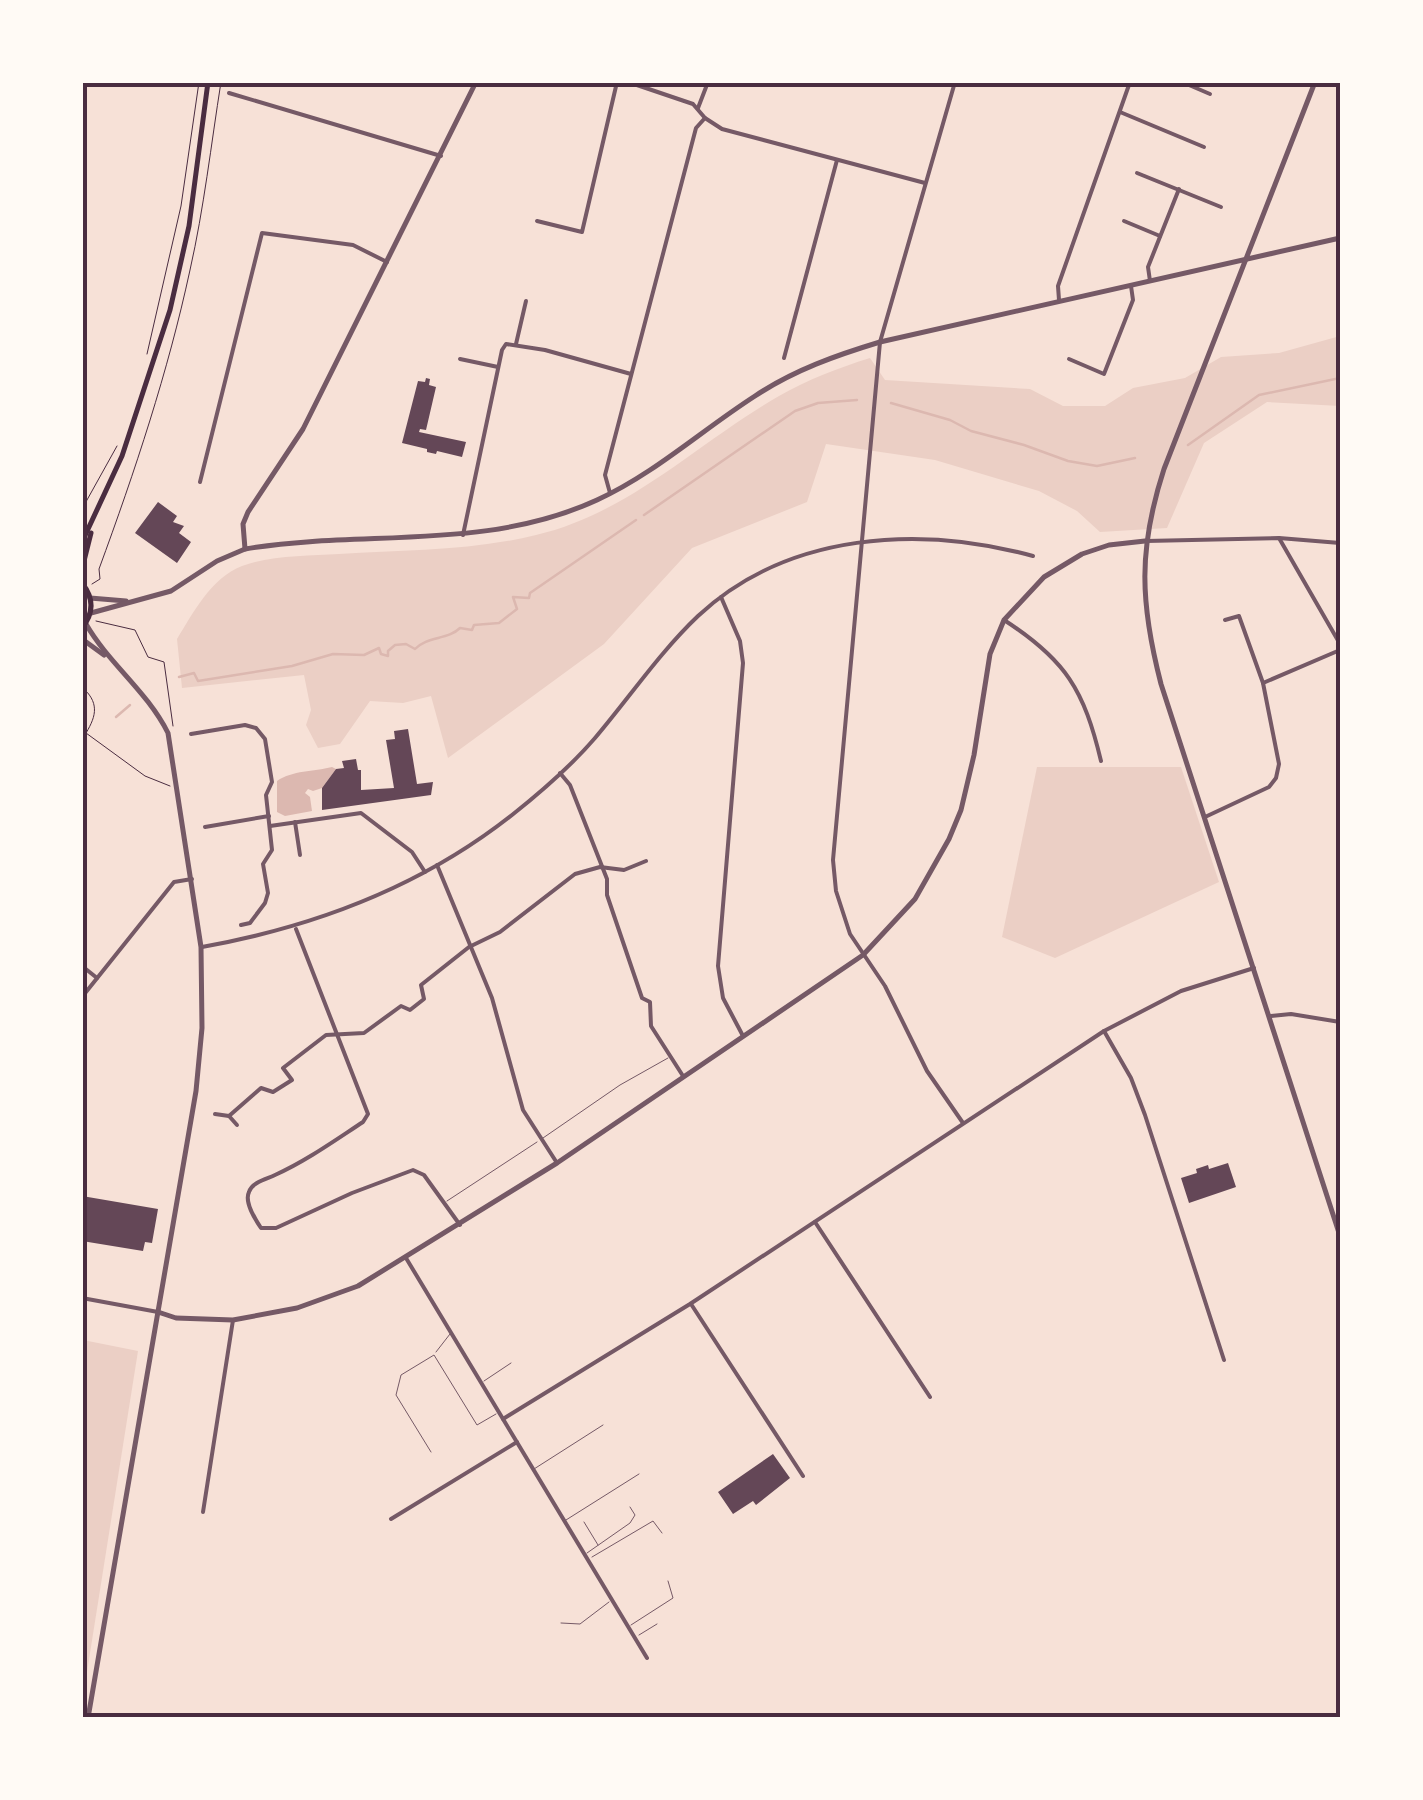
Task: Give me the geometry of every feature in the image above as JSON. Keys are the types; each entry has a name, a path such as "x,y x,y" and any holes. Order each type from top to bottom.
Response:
{"main road":[{"path":"82,569 93,525 148,385 170,310 188,226 208,82"},
{"path":"82,542 93,525"},
{"path":"82,584 90,598 90,613 84,626"}],"street":[{"path":"245,549 244,524 248,512 303,429 476,82"},
{"path":"537,222 582,232 618,82"},
{"path":"628,82 698,108 722,129 925,183"},
{"path":"698,108 708,82"},
{"path":"955,82 880,342 833,860 842,915 885,986 927,1071 964,1123"},
{"path":"1060,303 1058,286 1130,82"},
{"path":"1182,82 1210,94"},
{"path":"1314,82 1164,469 1152,506 1144,580 1147,631 1161,684 1340,1236"},
{"path":"229,93 441,156"},
{"path":"1120,112 1204,147"},
{"path":"610,493 606,475 631,374 696,128 705,118"},
{"path":"784,358 838,158"},
{"path":"1138,173 1220,207"},
{"path":"1150,282 1148,267 1178,189"},
{"path":"1124,221 1160,236"},
{"path":"200,482 262,234 353,245 388,262"},
{"path":"90,613 171,591 245,549 463,536 522,526 610,493 780,381 838,355 880,342 1340,238"},
{"path":"1069,359 1104,374 1134,300 1132,286"},
{"path":"516,344 526,301"},
{"path":"463,536 506,344 631,374"},
{"path":"460,359 498,368"},
{"path":"201,947 337,914 438,865 513,814 560,772 592,742 696,618 752,576 817,550 897,537 968,540 1033,556"},
{"path":"1262,683 1340,647 1279,538"},
{"path":"82,1298 176,1318 233,1320 326,1299 358,1286 406,1258 684,1078 863,955 915,899 961,810 990,654 1004,620 1024,595 1063,564 1109,545 1146,542 1279,538 1340,543"},
{"path":"721,597 740,642 742,663 718,966 723,998 744,1037"},
{"path":"90,598 134,602"},
{"path":"1206,817 1258,795 1276,778 1279,764 1262,683 1239,616 1224,620"},
{"path":"1004,620 1046,650 1065,670 1082,698 1100,762"},
{"path":"84,626 155,708 168,733 201,947 203,1011 196,1091 88,1718"},
{"path":"82,639 110,659"},
{"path":"191,734 245,725 256,728 265,739 272,782 266,795 272,850 263,864 268,892 265,904 250,923 240,925"},
{"path":"560,772 570,785 608,879 606,895 642,998 650,1002 649,1019 684,1078"},
{"path":"270,826 361,813 412,852 426,872"},
{"path":"205,826 268,816"},
{"path":"295,822 300,855"},
{"path":"228,1116 262,1088 273,1092 292,1080 284,1068 326,1035 364,1033 401,1006 410,1010 424,999 421,985 470,947 500,932 575,874 600,867 624,870 646,862"},
{"path":"438,865 492,998 523,1110 557,1162"},
{"path":"82,996 174,882 192,878"},
{"path":"295,927 368,1114 363,1122 292,1167 253,1186 248,1202 257,1222 261,1228 276,1228 414,1170 424,1175 460,1225"},
{"path":"82,966 97,978"},
{"path":"503,1419 690,1304 1104,1031 1181,991 1254,968"},
{"path":"1269,1016 1292,1014 1340,1022"},
{"path":"1104,1031 1131,1078 1146,1117 1224,1360"},
{"path":"215,1114 228,1116 236,1125"},
{"path":"814,1221 930,1397"},
{"path":"406,1258 647,1658"},
{"path":"690,1304 803,1476"},
{"path":"204,1512 233,1320"},
{"path":"392,1519 517,1442"}],"lane":[{"path":"444,1203 620,1084 670,1056"},
{"path":"431,1452 396,1395 401,1375 434,1355 444,1337 451,1333"},
{"path":"434,1355 478,1425 499,1412"},
{"path":"481,1383 511,1364"},
{"path":"534,1470 603,1425"},
{"path":"564,1521 639,1474"},
{"path":"586,1557 630,1523 635,1516 630,1507"},
{"path":"586,1557 653,1521 662,1533"},
{"path":"584,1522 599,1546"},
{"path":"628,1627 672,1598 668,1581"},
{"path":"560,1623 580,1624 612,1600"},
{"path":"635,1638 657,1624"}],"path":[{"path":"144,368 182,206 198,82"},
{"path":"82,509 118,444"},
{"path":"92,584 100,579"},
{"path":"96,620 135,630 148,657 164,662 175,736"},
{"path":"82,687 95,702 96,712 86,734 145,776 178,789"}],"shaded area":[{"path":"1340,336 1340,406 1267,402 1204,443 1167,528 1100,532 1077,511 1039,491 935,460 826,444 807,502 692,548 604,644 448,758 431,696 403,703 370,701 340,744 318,748 306,725 311,710 304,675 182,688 177,639 212,588 242,566 290,557 488,544 570,525 633,494 779,396 870,358 885,380 1030,389 1063,406 1105,406 1133,388 1185,378 1221,357 1279,353"},
{"path":"1037,767 1181,767 1219,882 1055,958 1002,937"},
{"path":"336,769 322,788 305,793 310,797 312,811 285,816 277,812 277,781 296,773"},
{"path":"82,1340 138,1351 83,1697"}],"building":[{"path":"430,379 429,385 436,387 426,430 419,432 466,442 462,457 427,452 402,443 418,381 425,382"},
{"path":"158,502 177,516 173,522 184,526 179,533 191,542 177,563 135,533"},
{"path":"408,729 417,784 433,782 431,795 322,810 322,788 336,769 344,768 342,761 356,759 361,770 361,790 394,788 386,740 395,739 394,731"},
{"path":"1228,1163 1236,1187 1189,1203 1181,1178 1208,1165 1209,1169"},
{"path":"82,1196 158,1209 152,1243 145,1242 143,1251 82,1241"},
{"path":"773,1454 790,1478 756,1505 753,1501 733,1514 718,1492"}],"waterway":[{"path":"1188,445 1259,395 1340,378"},
{"path":"644,515 795,411 818,403 857,400"},
{"path":"891,403 1068,461 1097,466 1135,458"},
{"path":"179,677 194,673 198,681 292,666 333,654 364,655 379,648 381,654 388,656 395,645 406,644 415,649 460,628 472,630 474,625 499,623 517,609 513,597 529,598 530,593 636,520"},
{"path":"116,717 130,705"}]}
